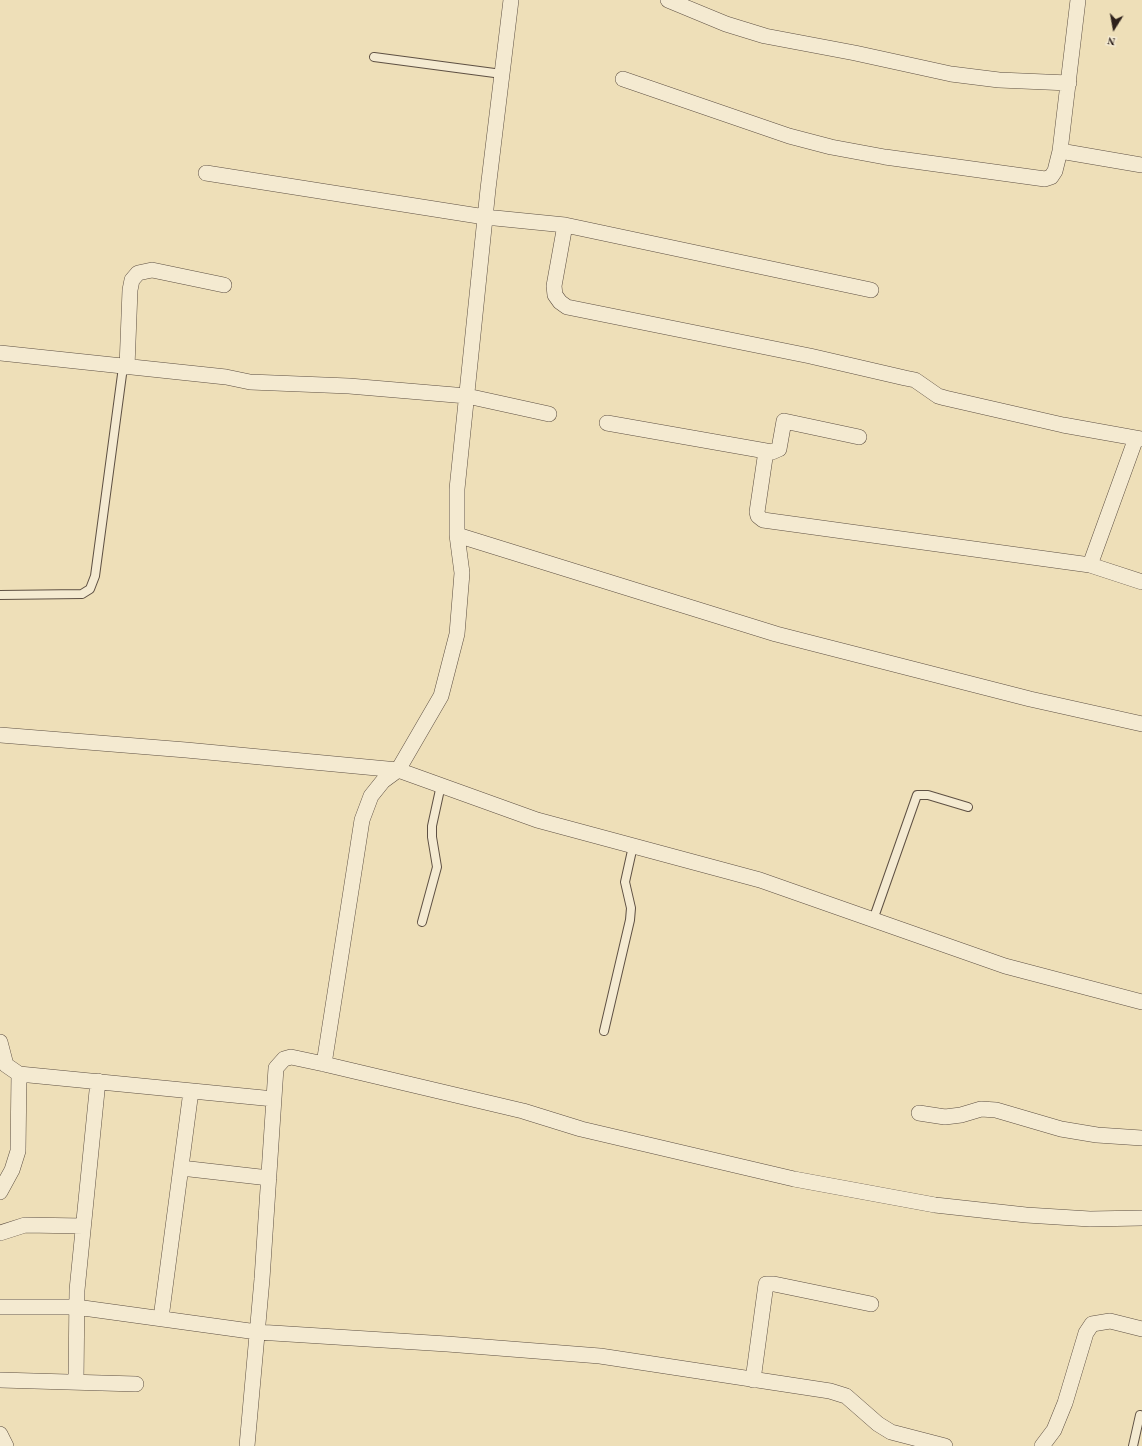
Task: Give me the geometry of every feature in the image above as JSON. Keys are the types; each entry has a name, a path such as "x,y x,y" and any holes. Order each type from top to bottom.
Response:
{"street":[{"path":"324,1064 362,820 371,796 383,781 398,770 441,696 457,634 462,573 457,535 457,489 485,217 511,0"},
{"path":"668,0 733,27 765,36 855,53 951,74 999,80 1069,83"},
{"path":"623,79 789,136 832,147 885,157 1045,179 1051,177 1055,171 1060,152 1078,0"},
{"path":"1060,152 1142,165"},
{"path":"206,173 485,217 565,225 871,290"},
{"path":"565,225 554,286 555,295 560,302 567,307 803,354 915,380 938,396 945,398 1063,425 1139,439 1090,565"},
{"path":"125,367 130,290 132,280 138,273 144,270 152,270 224,284"},
{"path":"0,353 226,377 250,382 349,386 467,396 548,414"},
{"path":"607,423 772,452 779,449 784,421 859,437"},
{"path":"766,451 757,512 758,516 763,520 1090,565 1142,582"},
{"path":"457,535 776,634 1030,699 1142,724"},
{"path":"0,736 186,750 398,770 537,820 760,880 1005,966 1142,1002"},
{"path":"0,1042 6,1065 20,1074 274,1099"},
{"path":"247,1446 269,1178 276,1068 284,1059 291,1058 324,1064 523,1111 581,1129 802,1180 935,1205 1026,1215 1090,1219 1142,1218"},
{"path":"0,1192 12,1170 18,1151 20,1074"},
{"path":"76,1382 76,1307 98,1081"},
{"path":"161,1318 191,1091"},
{"path":"919,1113 946,1117 961,1115 981,1109 996,1110 1061,1129 1097,1135 1142,1138"},
{"path":"181,1168 269,1178"},
{"path":"0,1232 25,1225 83,1226"},
{"path":"753,1380 766,1284 774,1284 871,1304"},
{"path":"0,1306 76,1307 257,1332 600,1356 830,1391 846,1396 878,1424 891,1432 944,1446"},
{"path":"1042,1446 1054,1430 1065,1403 1086,1333 1092,1324 1110,1321 1142,1328"},
{"path":"0,1380 136,1384"},
{"path":"0,1434 6,1446"}],"lane":[{"path":"374,57 502,74"},
{"path":"0,595 82,594 90,589 95,576 125,367"},
{"path":"422,922 437,868 432,837 432,826 441,786"},
{"path":"873,920 917,795 928,795 968,807"},
{"path":"604,1032 630,920 631,908 625,882 634,846"},
{"path":"1134,1446 1140,1415"}]}
